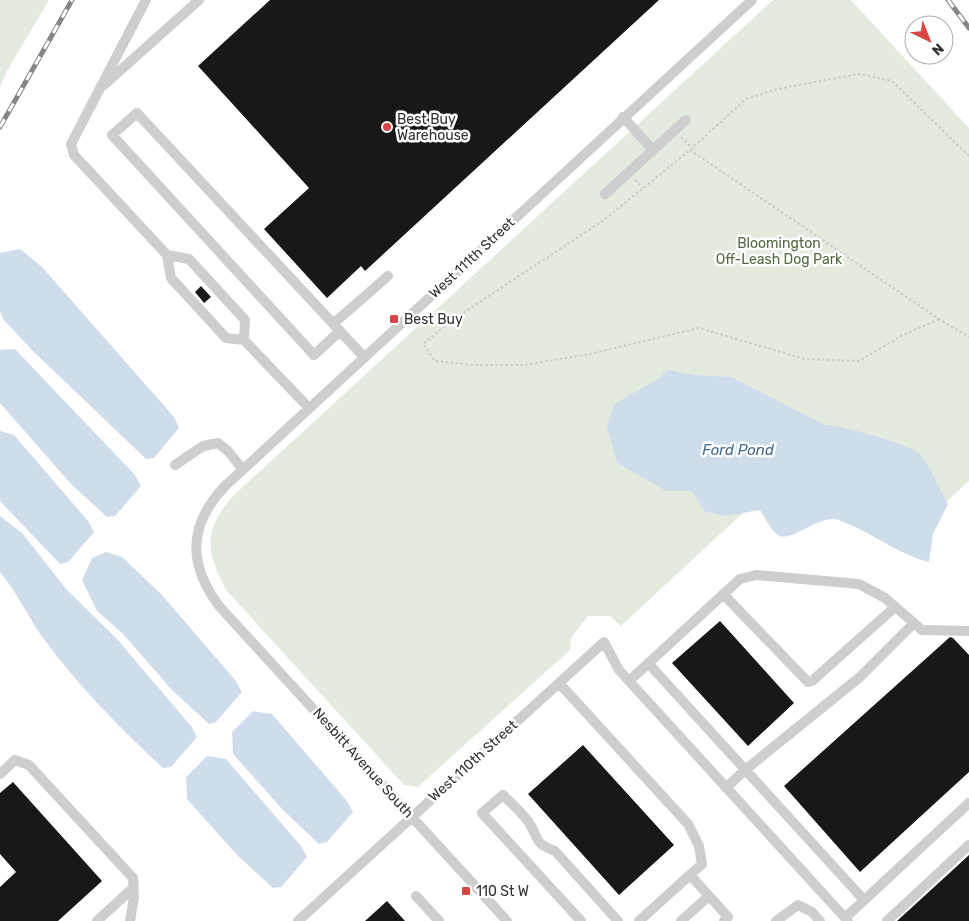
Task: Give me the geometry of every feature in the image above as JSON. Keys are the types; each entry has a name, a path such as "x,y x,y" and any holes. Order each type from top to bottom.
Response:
{"street":[{"path":"146,0 71,144 74,155 167,255 171,278 226,338 244,340 309,408"},
{"path":"100,89 198,0"},
{"name":"West 111th Street","path":"219,606 200,574 196,554 197,536 202,518 211,501 623,117 752,0"},
{"path":"364,357 336,328 137,113 112,136 314,355 336,328 388,276"},
{"path":"623,117 653,150"},
{"path":"605,194 686,120"},
{"path":"167,255 189,259 245,320 244,340"},
{"path":"176,466 203,446 218,443 228,451 243,470"},
{"path":"969,631 922,630 885,598 859,584 756,575 740,579 629,681 846,919 969,803"},
{"path":"723,594 808,682 812,681 895,606"},
{"name":"Nesbitt Avenue South","path":"219,606 507,921"},
{"path":"726,788 745,770 860,678 914,623"},
{"name":"West 110th Street","path":"298,921 604,642 619,670 629,681"},
{"path":"648,663 864,900"},
{"path":"559,683 688,824 699,846 702,864 691,876 639,921"},
{"path":"0,774 15,760 29,765 133,878 134,888 130,921"},
{"path":"581,921 482,813 503,795 531,825 535,839 542,846 555,851 618,921"},
{"path":"887,921 969,845"},
{"path":"691,876 728,917 724,921"},
{"path":"97,921 134,888"},
{"path":"416,896 439,921"},
{"path":"682,921 709,896"},
{"path":"776,921 798,905 812,912 820,921"}],"path":[{"path":"939,319 901,336 860,361 805,359 699,328 590,354 524,365 474,365 435,361 423,344 451,321 604,220 691,149 746,100 777,89 858,74 892,80 969,156"},
{"path":"674,130 691,149 939,319 969,337"}],"green space":[{"path":"0,0 49,0 7,71 0,87"},
{"name":"Bloomington Off-Leash Dog Park","path":"773,0 851,0 904,57 904,65 911,65 969,128 969,481 917,529 828,434 621,626 610,616 588,616 571,638 570,650 418,787 404,785 226,590 214,563 210,540 217,519 234,495"}],"water":[{"path":"20,249 42,267 174,417 179,428 154,458 146,459 34,352 3,319 0,311 0,253"},
{"path":"15,349 135,475 141,486 115,516 107,517 71,484 0,403 0,350"},
{"name":"Ford Pond","path":"668,370 694,375 731,377 825,425 874,436 913,449 919,453 930,469 948,504 933,534 929,562 900,551 853,526 835,519 828,519 783,537 775,533 760,510 725,516 704,511 692,491 666,491 617,463 607,427 614,404 658,379"},
{"path":"0,431 14,435 88,521 94,532 68,562 60,564 0,501"},
{"path":"0,516 22,533 67,590 117,639 191,726 197,737 171,767 163,768 117,724 73,676 40,634 0,572"},
{"path":"106,552 122,557 162,595 236,681 242,692 216,722 209,724 172,690 123,634 97,611 82,580 92,558"},
{"path":"253,711 272,714 347,801 353,812 327,842 319,844 283,810 233,754 232,732"},
{"path":"207,756 226,759 301,846 307,857 281,887 273,888 237,855 187,799 186,777"}],"building":[{"name":"Best Buy Warehouse","path":"270,0 659,0 365,271 361,266 327,298 264,229 309,188 198,66"},
{"path":"201,286 211,297 204,303 195,292"},
{"path":"720,621 794,703 748,746 672,663"},
{"path":"950,637 969,655 969,772 860,872 784,786"},
{"path":"583,745 674,845 619,895 528,794"},
{"path":"13,782 102,881 58,921 0,921 0,887 16,872 0,854 0,793"},
{"path":"969,855 969,921 897,921 956,867"},
{"path":"387,901 405,921 365,921"}],"railway":[{"path":"0,127 72,0"},
{"path":"948,0 969,28"}],"place":[{"name":"Best Buy Warehouse","path":"387,127"},
{"name":"Best Buy","path":"394,319"},
{"name":"110 St W","path":"466,891"}]}
